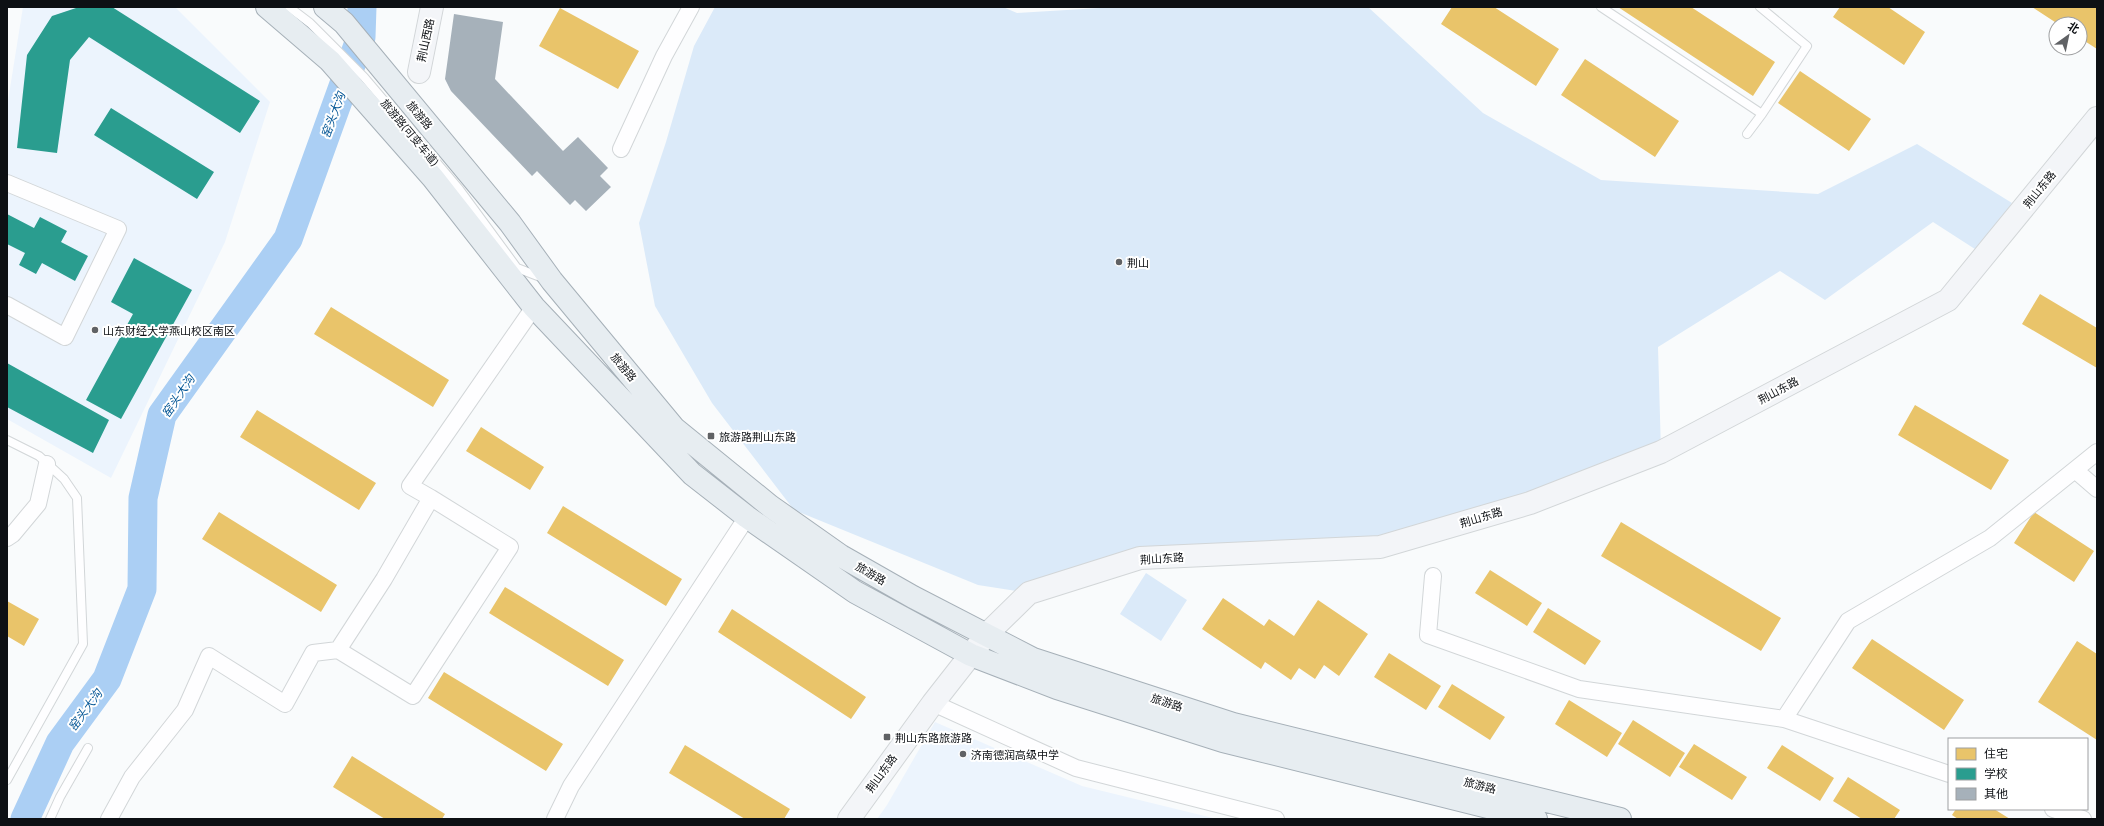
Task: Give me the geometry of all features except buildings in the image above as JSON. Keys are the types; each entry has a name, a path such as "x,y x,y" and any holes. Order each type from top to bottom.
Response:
{"main road":[{"name":"旅游路","path":"267,7 330,61 433,178 534,307 692,474 747,517 855,592 971,655 1056,688 1223,741 1536,819"},
{"name":"旅游路","path":"325,7 344,23 505,217 552,281 674,428 770,506 841,556 913,597 1033,659 1233,724 1620,819"}],"street":[{"name":"荆山西路","path":"419,72 432,7"},
{"path":"621,150 664,56 691,7"},
{"name":"荆山东路","path":"849,819 933,703 987,634 1030,592 1140,558 1380,547 1530,503 1661,452 1948,300 2097,118"},
{"path":"7,183 118,229 65,337 7,305"},
{"path":"109,819 132,776 185,710 209,656 285,704 313,652 338,650 413,696 510,547 410,486 534,307"},
{"path":"1784,719 1848,621 1990,538 2097,452"},
{"path":"7,538 13,534 38,504 47,464"},
{"path":"2075,470 2097,489"},
{"path":"338,650 384,579 431,498"},
{"path":"555,819 571,786 747,517"},
{"path":"1433,576 1428,635 1579,689 1784,719 1948,774"},
{"path":"933,703 1076,768 1276,819"},
{"path":"2056,810 2083,819"}],"lane":[{"name":"旅游路(可变车道)","path":"289,7 310,23 364,77 458,189 517,268 534,307"},
{"path":"1601,7 1762,114"},
{"path":"1747,134 1807,46 1760,7"},
{"path":"517,268 552,281"},
{"path":"7,440 39,456 64,479 77,498 83,644 7,780"},
{"path":"50,819 60,797 88,748"}],"shaded area":[{"name":"山东财经大学燕山校区南区","path":"23,7 175,7 270,102 225,242 111,478 7,419 7,107"},
{"path":"715,7 1003,7 1017,13 1116,7 1368,7 1483,113 1601,180 1818,194 1917,144 2012,203 1978,251 1933,222 1825,300 1780,271 1658,347 1661,452 1380,547 1140,558 1029,593 978,585 794,510 712,403 655,306 639,223 666,142 694,46"},
{"path":"1146,573 1187,600 1161,641 1120,614"},
{"name":"济南德润高级中学","path":"935,722 1082,786 1217,819 877,819 887,805"}],"waterway":[{"name":"窑头大沟","path":"25,819 60,743 107,679 142,589 143,498 162,415 288,239 361,37 362,7"}],"place":[{"name":"荆山","path":"1119,262"},
{"name":"山东财经大学燕山校区南区","path":"95,330"},
{"name":"旅游路荆山东路","path":"711,436"},
{"name":"荆山东路旅游路","path":"887,737"},
{"name":"济南德润高级中学","path":"963,754"}]}
